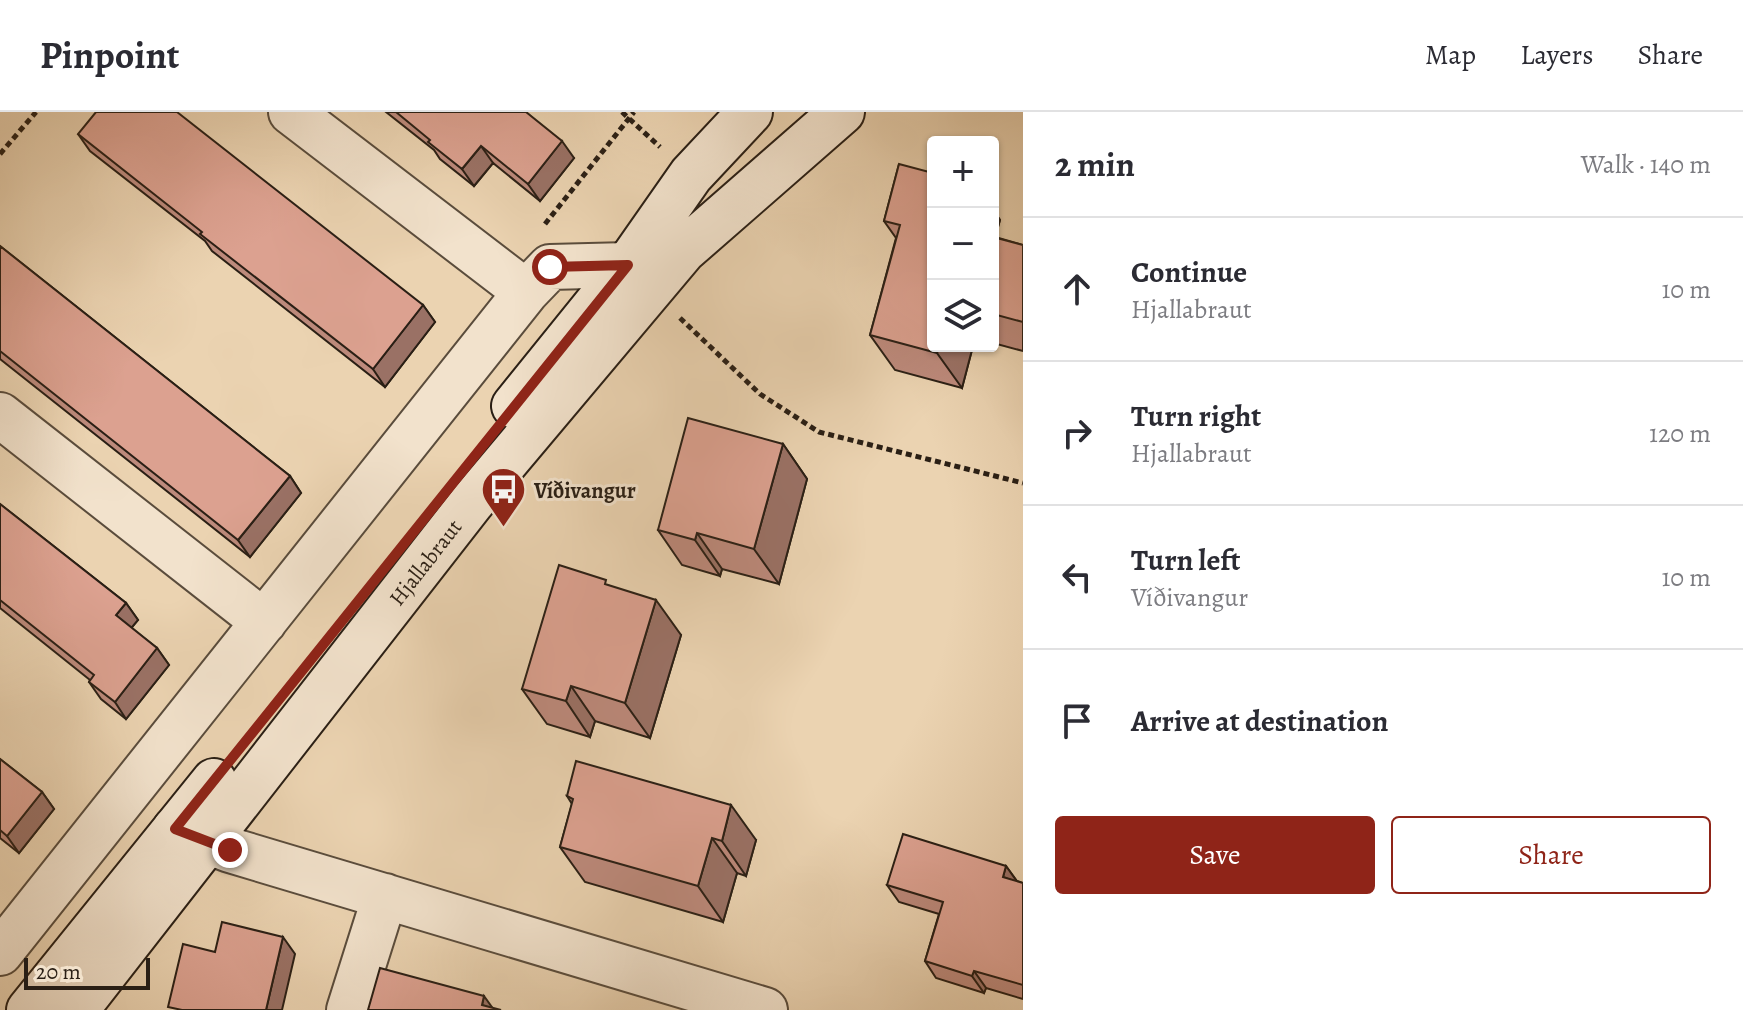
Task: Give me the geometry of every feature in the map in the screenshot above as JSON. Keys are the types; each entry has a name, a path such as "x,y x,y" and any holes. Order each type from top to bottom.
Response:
{"main road":[{"path":"291,112 526,292"},
{"name":"Hjallabraut","path":"76,1010 190,835 628,265 691,175 750,112"},
{"name":"Hjallabraut","path":"29,1010 190,835 683,251 842,112"},
{"path":"2,947 526,292 550,267 628,265"},
{"path":"0,415 264,622"},
{"path":"190,835 765,1010"},
{"path":"349,1010 385,896"}],"path":[{"path":"0,154 36,112"},
{"path":"622,112 671,156"},
{"path":"628,118 634,112"},
{"path":"679,317 760,394 819,432 1023,483"}],"building":[{"path":"96,112 177,112 423,305 373,369 78,134"},
{"path":"396,112 526,112 562,141 528,184 481,146 462,169"},
{"path":"899,164 927,171 927,350 870,335 900,225 884,221"},
{"path":"999,239 1023,245 1023,322 999,316"},
{"path":"0,246 290,476 238,540 0,351"},
{"path":"688,418 783,444 754,549 697,533 695,540 658,530"},
{"path":"0,504 126,603 116,615 157,648 115,702 89,682 94,675 0,600"},
{"path":"559,565 656,600 625,703 571,686 566,701 522,689"},
{"path":"0,759 42,792 7,836 0,830"},
{"path":"576,761 731,805 722,841 712,838 698,886 560,847 573,799 567,796"},
{"path":"903,834 1006,866 1003,877 1023,883 1023,985 974,971 972,976 925,961 943,902 887,885"},
{"path":"222,922 283,937 266,1010 182,1010 168,1007 183,944 215,952"},
{"path":"380,968 484,996 482,1005 501,1010 368,1010"}],"place":[{"name":"Víðivangur","path":"503,529"}],"route":[{"path":"230,850 175,829 628,265 550,267"}]}
